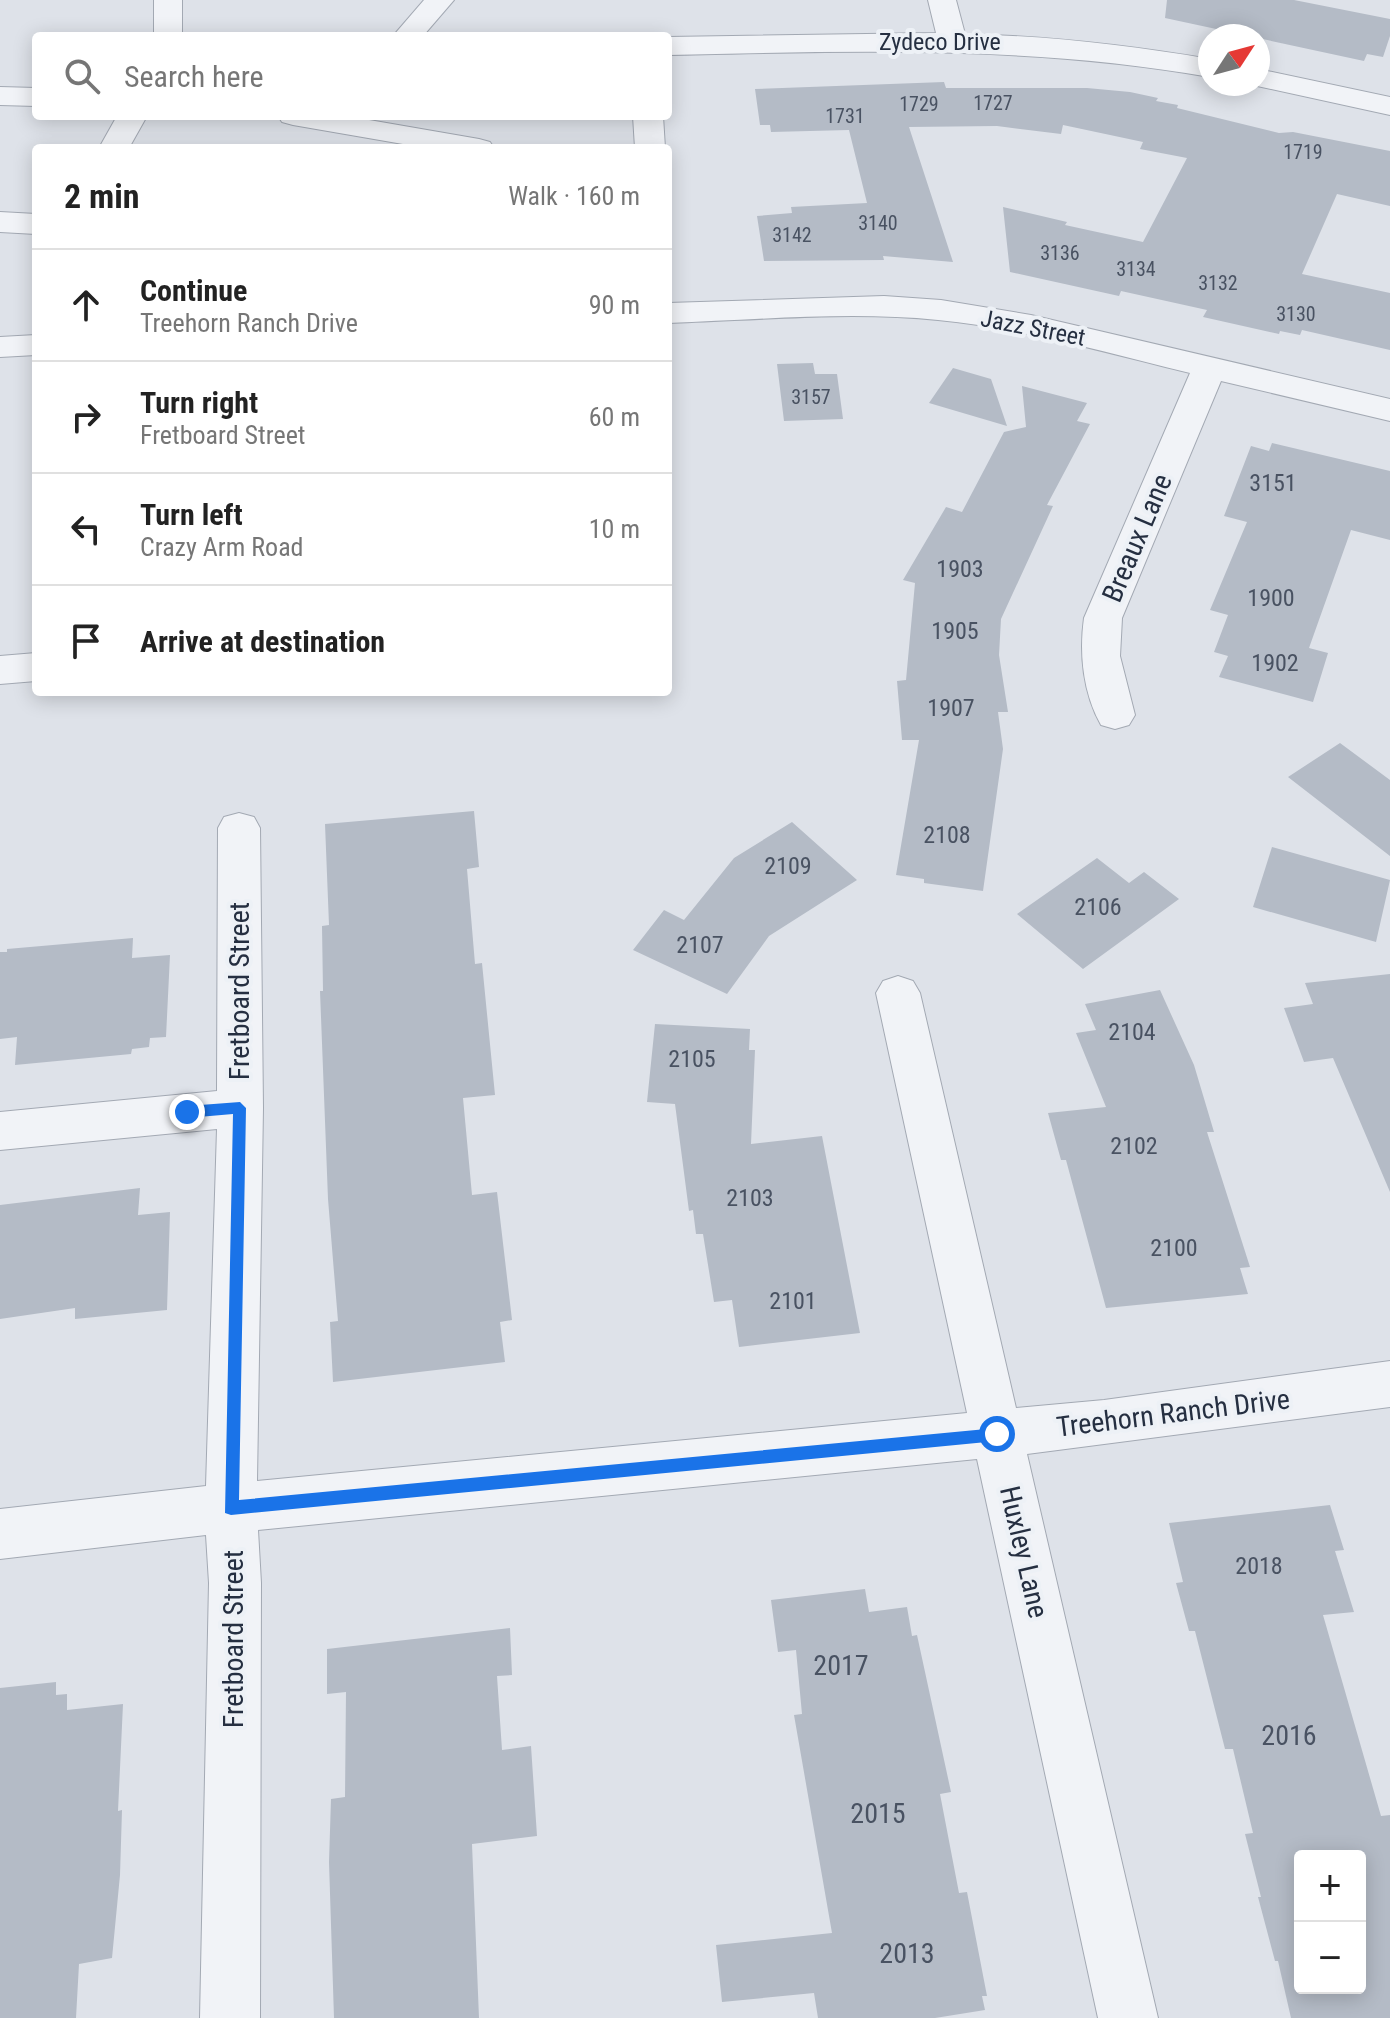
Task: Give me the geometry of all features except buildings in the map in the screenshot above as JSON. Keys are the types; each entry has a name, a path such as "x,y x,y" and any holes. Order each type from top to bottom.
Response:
{"street":[{"path":"168,0 168,32"},
{"path":"411,32 440,0"},
{"path":"942,0 952,41"},
{"name":"Zydeco Drive","path":"672,46 952,41 1059,45 1145,54 1198,65"},
{"path":"1270,81 1390,106"},
{"path":"0,96 32,97"},
{"path":"116,144 130,120"},
{"path":"340,120 459,144"},
{"path":"648,120 650,144"},
{"path":"0,222 32,224"},
{"name":"Jazz Street","path":"672,313 884,306 941,310 1031,325 1390,410"},
{"path":"0,347 32,345"},
{"name":"Breaux Lane","path":"1115,715 1102,674 1098,644 1103,618 1210,366"},
{"path":"0,670 32,667"},
{"name":"Fretboard Street","path":"230,2018 235,1583 231,1508 240,1108 239,828"},
{"name":"Huxley Lane","path":"898,993 1128,2018"},
{"path":"0,1131 240,1108"},
{"name":"Treehorn Ranch Drive","path":"0,1534 231,1508 997,1434 1390,1384"}],"route":[{"path":"187,1112 240,1108 231,1508 997,1434"}]}
